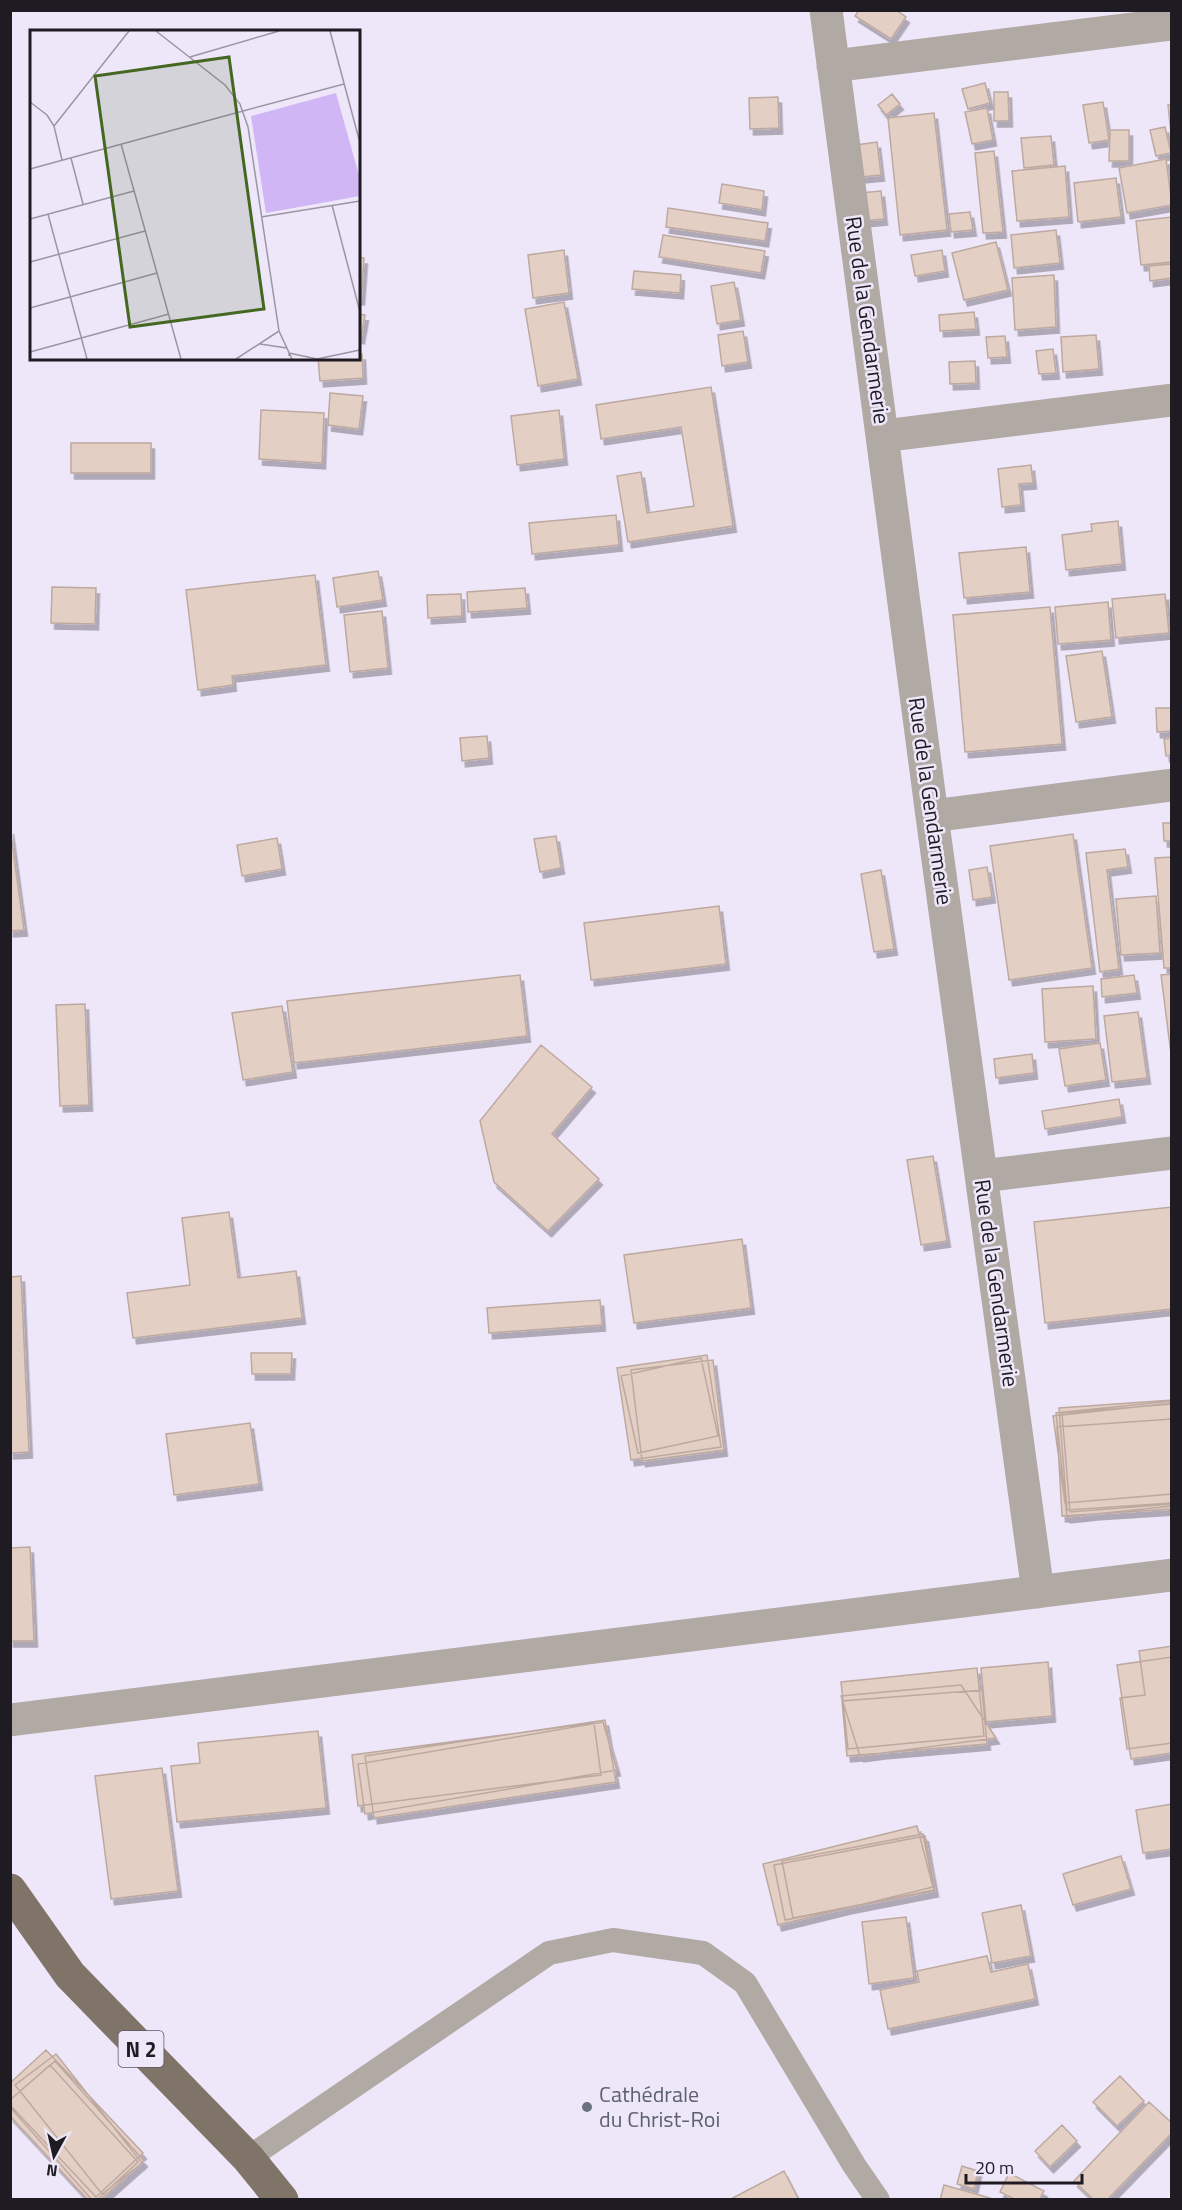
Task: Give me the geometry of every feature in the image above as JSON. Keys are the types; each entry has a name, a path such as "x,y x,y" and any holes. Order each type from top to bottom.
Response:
{"main road":[{"name":"N 2","path":"10,1890 70,1975 248,2158 282,2199"}],"street":[{"name":"Rue de la Gendarmerie","path":"826,10 932,816 1038,1592"},
{"path":"834,66 1172,24"},
{"path":"883,436 1172,400"},
{"path":"932,816 1172,785"},
{"path":"982,1176 1172,1153"},
{"path":"10,1720 1172,1575"}],"lane":[{"path":"248,2158 549,1953 613,1940 703,1953 745,1983 854,2165 878,2199"}],"building":[{"path":"859,10 896,10 906,17 891,39 855,16"},
{"path":"985,83 990,103 968,109 962,89"},
{"path":"994,92 1008,92 1009,121 994,121"},
{"path":"892,94 900,104 886,115 878,105"},
{"path":"778,97 779,128 750,129 749,98"},
{"path":"1103,102 1109,140 1089,143 1083,105"},
{"path":"1168,105 1172,105 1172,143"},
{"path":"987,108 993,140 972,144 965,112"},
{"path":"934,113 947,230 900,235 888,118"},
{"path":"1165,127 1171,153 1156,156 1150,130"},
{"path":"1110,130 1129,130 1129,161 1109,161"},
{"path":"1051,136 1054,165 1024,168 1021,138"},
{"path":"877,142 881,175 861,177 856,145"},
{"path":"994,151 1003,232 983,233 975,153"},
{"path":"1166,159 1172,205 1127,213 1119,168"},
{"path":"1065,166 1069,217 1017,221 1012,171"},
{"path":"1116,178 1121,217 1078,222 1074,183"},
{"path":"722,184 764,191 762,210 719,203"},
{"path":"881,191 884,219 863,221 860,193"},
{"path":"668,208 768,223 765,241 666,227"},
{"path":"970,212 973,230 951,232 949,214"},
{"path":"1172,217 1172,262 1141,265 1136,221"},
{"path":"1056,230 1060,263 1014,268 1011,235"},
{"path":"663,235 765,251 761,273 659,257"},
{"path":"996,242 1008,290 964,300 952,253"},
{"path":"564,250 569,293 533,298 528,255"},
{"path":"942,250 945,271 915,276 911,255"},
{"path":"360,258 364,258 361,299"},
{"path":"1172,264 1172,278 1150,281 1149,266"},
{"path":"634,271 681,275 680,293 632,289"},
{"path":"1054,275 1056,327 1015,330 1012,278"},
{"path":"734,282 741,320 717,324 711,286"},
{"path":"564,302 578,379 538,386 525,309"},
{"path":"974,312 976,329 940,331 939,315"},
{"path":"360,314 365,315 360,338"},
{"path":"743,331 748,362 722,366 718,335"},
{"path":"1096,335 1099,369 1063,372 1061,337"},
{"path":"1005,336 1007,357 988,358 986,337"},
{"path":"1053,349 1056,373 1039,374 1036,351"},
{"path":"360,354 362,354 363,378 320,381 318,360 360,360"},
{"path":"975,361 976,383 950,384 949,362"},
{"path":"711,387 733,526 628,542 617,476 641,472 647,513 694,506 681,427 601,439 596,405"},
{"path":"330,393 363,396 359,429 328,425"},
{"path":"261,410 324,413 322,463 259,459"},
{"path":"559,410 564,459 517,465 511,416"},
{"path":"71,443 151,443 151,473 71,473"},
{"path":"1031,465 1033,483 1019,484 1021,505 1002,507 998,469"},
{"path":"616,515 619,545 532,554 529,523"},
{"path":"1118,521 1122,564 1066,570 1062,535 1092,531 1091,524"},
{"path":"1026,547 1030,592 964,598 959,553"},
{"path":"378,571 383,600 337,607 333,578"},
{"path":"315,575 326,665 232,676 233,685 198,690 186,590"},
{"path":"52,587 96,588 95,624 51,623"},
{"path":"525,588 527,608 468,612 467,592"},
{"path":"461,594 462,616 428,618 427,595"},
{"path":"1165,594 1169,633 1116,638 1112,599"},
{"path":"1108,602 1111,640 1058,644 1055,607"},
{"path":"1050,607 1062,744 965,752 953,615"},
{"path":"382,611 388,668 350,672 344,615"},
{"path":"1102,651 1112,717 1076,722 1066,656"},
{"path":"1156,708 1172,708 1172,731 1157,732"},
{"path":"487,736 489,758 462,761 460,738"},
{"path":"1172,738 1172,755 1166,756 1164,739"},
{"path":"1163,823 1172,823 1172,841 1164,841"},
{"path":"10,828 24,930 10,931"},
{"path":"1073,834 1092,968 1009,980 990,846"},
{"path":"556,836 561,868 540,872 534,839"},
{"path":"277,838 282,869 242,876 237,845"},
{"path":"1125,849 1128,867 1107,870 1119,969 1100,972 1086,853"},
{"path":"1172,857 1172,968 1164,968 1155,858"},
{"path":"987,867 992,897 973,900 969,870"},
{"path":"881,870 894,949 874,952 861,874"},
{"path":"1156,896 1160,953 1121,955 1116,899"},
{"path":"719,906 726,964 591,980 584,923"},
{"path":"1172,974 1172,1062 1161,975"},
{"path":"520,975 527,1036 294,1063 287,1001"},
{"path":"1134,975 1137,993 1102,997 1101,979"},
{"path":"1093,986 1096,1039 1045,1042 1042,989"},
{"path":"85,1004 89,1105 60,1106 56,1005"},
{"path":"282,1006 293,1072 243,1080 232,1013"},
{"path":"1138,1012 1147,1078 1112,1082 1104,1016"},
{"path":"1100,1043 1106,1080 1065,1086 1059,1049"},
{"path":"541,1045 592,1087 552,1134 599,1179 548,1231 494,1182 480,1121"},
{"path":"1032,1054 1034,1073 996,1078 994,1059"},
{"path":"1119,1099 1122,1117 1045,1129 1042,1111"},
{"path":"933,1156 947,1241 921,1245 907,1160"},
{"path":"1172,1207 1172,1309 1045,1323 1034,1222"},
{"path":"229,1212 238,1278 296,1271 302,1318 133,1338 127,1293 190,1285 182,1218"},
{"path":"742,1239 751,1308 634,1323 624,1255"},
{"path":"21,1276 29,1452 10,1453 10,1277"},
{"path":"600,1300 602,1325 489,1333 487,1308"},
{"path":"251,1353 292,1353 291,1374 252,1374"},
{"path":"707,1355 721,1447 631,1460 617,1368"},
{"path":"701,1358 718,1436 638,1453 621,1376"},
{"path":"713,1360 724,1450 642,1461 631,1370"},
{"path":"1172,1400 1172,1503 1067,1510 1059,1408"},
{"path":"1172,1401 1172,1506 1067,1517 1056,1413"},
{"path":"1172,1403 1172,1494 1065,1503 1053,1416"},
{"path":"1172,1404 1172,1504 1070,1512 1062,1413"},
{"path":"1172,1419 1172,1509 1062,1516 1057,1427"},
{"path":"250,1423 259,1484 174,1495 166,1434"},
{"path":"30,1547 34,1641 10,1641 10,1548"},
{"path":"1172,1646 1172,1743 1127,1749 1120,1698 1145,1695 1139,1651"},
{"path":"1172,1657 1172,1753 1131,1759 1117,1665"},
{"path":"1048,1662 1052,1716 986,1722 981,1668"},
{"path":"977,1668 984,1736 848,1749 841,1682"},
{"path":"961,1685 996,1738 860,1756 841,1696"},
{"path":"982,1690 987,1744 847,1756 842,1701"},
{"path":"605,1720 616,1782 374,1818 365,1756"},
{"path":"603,1722 617,1770 365,1814 358,1764"},
{"path":"594,1723 601,1775 358,1806 352,1755"},
{"path":"318,1731 326,1808 177,1822 171,1766 200,1763 198,1743"},
{"path":"162,1768 178,1891 111,1899 95,1776"},
{"path":"1172,1804 1172,1849 1143,1853 1136,1810"},
{"path":"917,1826 933,1887 778,1925 763,1864"},
{"path":"923,1834 934,1890 793,1918 782,1861"},
{"path":"925,1836 935,1891 785,1920 774,1865"},
{"path":"1121,1856 1131,1889 1073,1905 1063,1874"},
{"path":"1021,1905 1031,1956 992,1963 982,1913"},
{"path":"906,1917 914,1978 869,1984 862,1922"},
{"path":"987,1956 991,1972 1028,1964 1035,1999 888,2029 880,1990 919,1982 917,1971"},
{"path":"46,2050 143,2153 96,2197 10,2105 10,2083"},
{"path":"56,2054 142,2163 102,2194 15,2085"},
{"path":"55,2061 144,2161 100,2200 92,2200 10,2107 10,2100"},
{"path":"50,2065 138,2162 97,2200 88,2200 10,2116 10,2100"},
{"path":"1120,2076 1144,2101 1117,2126 1093,2102"},
{"path":"1149,2102 1172,2123 1172,2133 1107,2200 1094,2200 1074,2181"},
{"path":"1062,2125 1077,2141 1050,2167 1035,2151"},
{"path":"962,2166 978,2171 974,2189 957,2184"},
{"path":"784,2171 799,2200 729,2200"},
{"path":"1009,2173 1044,2191 1039,2200 1016,2200 1000,2192"},
{"path":"944,2185 990,2198 989,2200 940,2200"}],"place":[{"name":"Cathédrale du Christ-Roi","path":"587,2107"}]}
